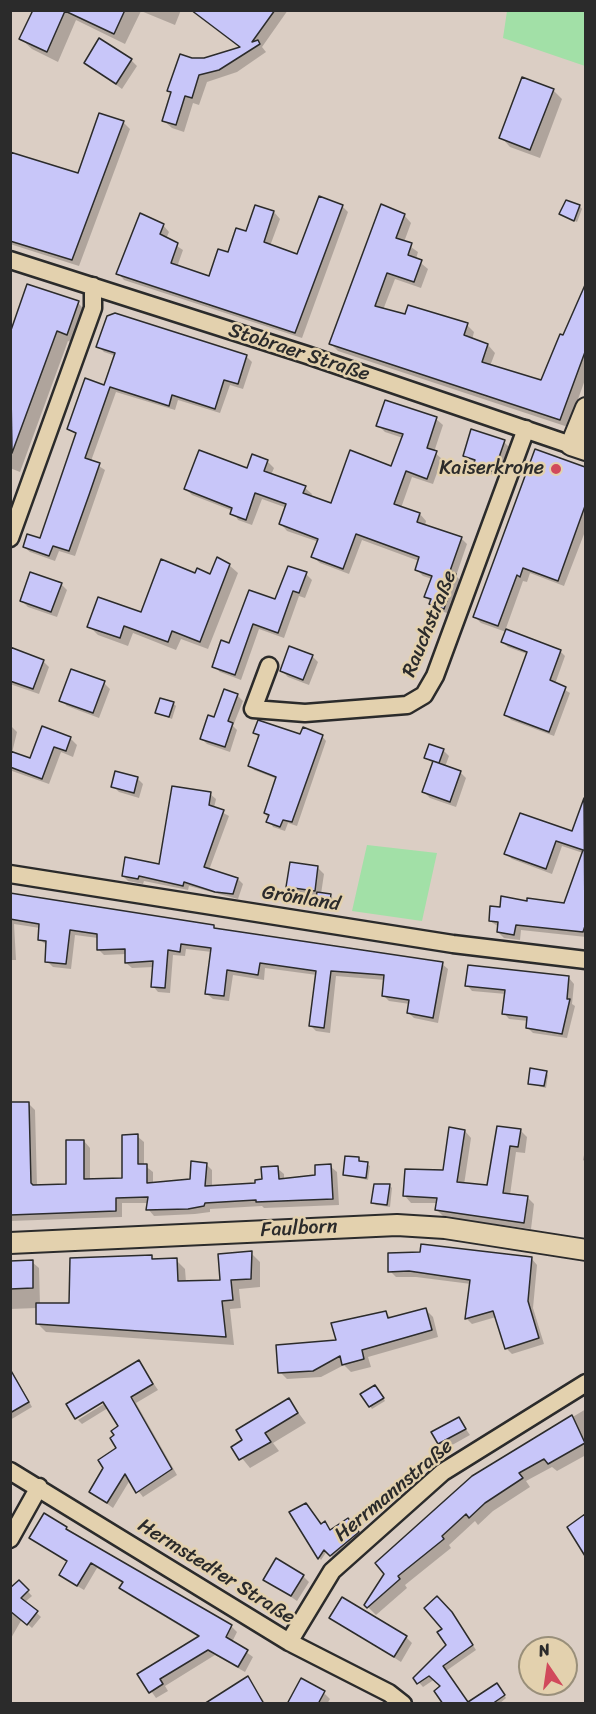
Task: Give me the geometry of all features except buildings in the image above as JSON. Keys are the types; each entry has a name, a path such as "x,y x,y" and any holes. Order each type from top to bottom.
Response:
{"street":[{"name":"Stobraer Straße","path":"10,260 578,448"},
{"path":"10,538 93,308 93,286"},
{"path":"578,448 585,408"},
{"name":"Rauchstraße","path":"269,666 253,709 305,712 407,705 424,695 435,676 526,429"},
{"name":"Grönland","path":"10,874 453,944 585,960"},
{"name":"Faulborn","path":"10,1243 397,1225 445,1228 585,1250"},
{"name":"Herrmannstraße","path":"289,1642 332,1570 443,1472 585,1383"},
{"name":"Hermstedter Straße","path":"10,1472 39,1487 289,1642 389,1693 403,1704"},
{"path":"10,1539 39,1487"}],"green space":[{"path":"392,10 585,11 585,66 503,38 507,11"},
{"path":"367,845 437,853 422,921 352,911"}],"place":[{"name":"Kaiserkrone","path":"556,469"}]}
